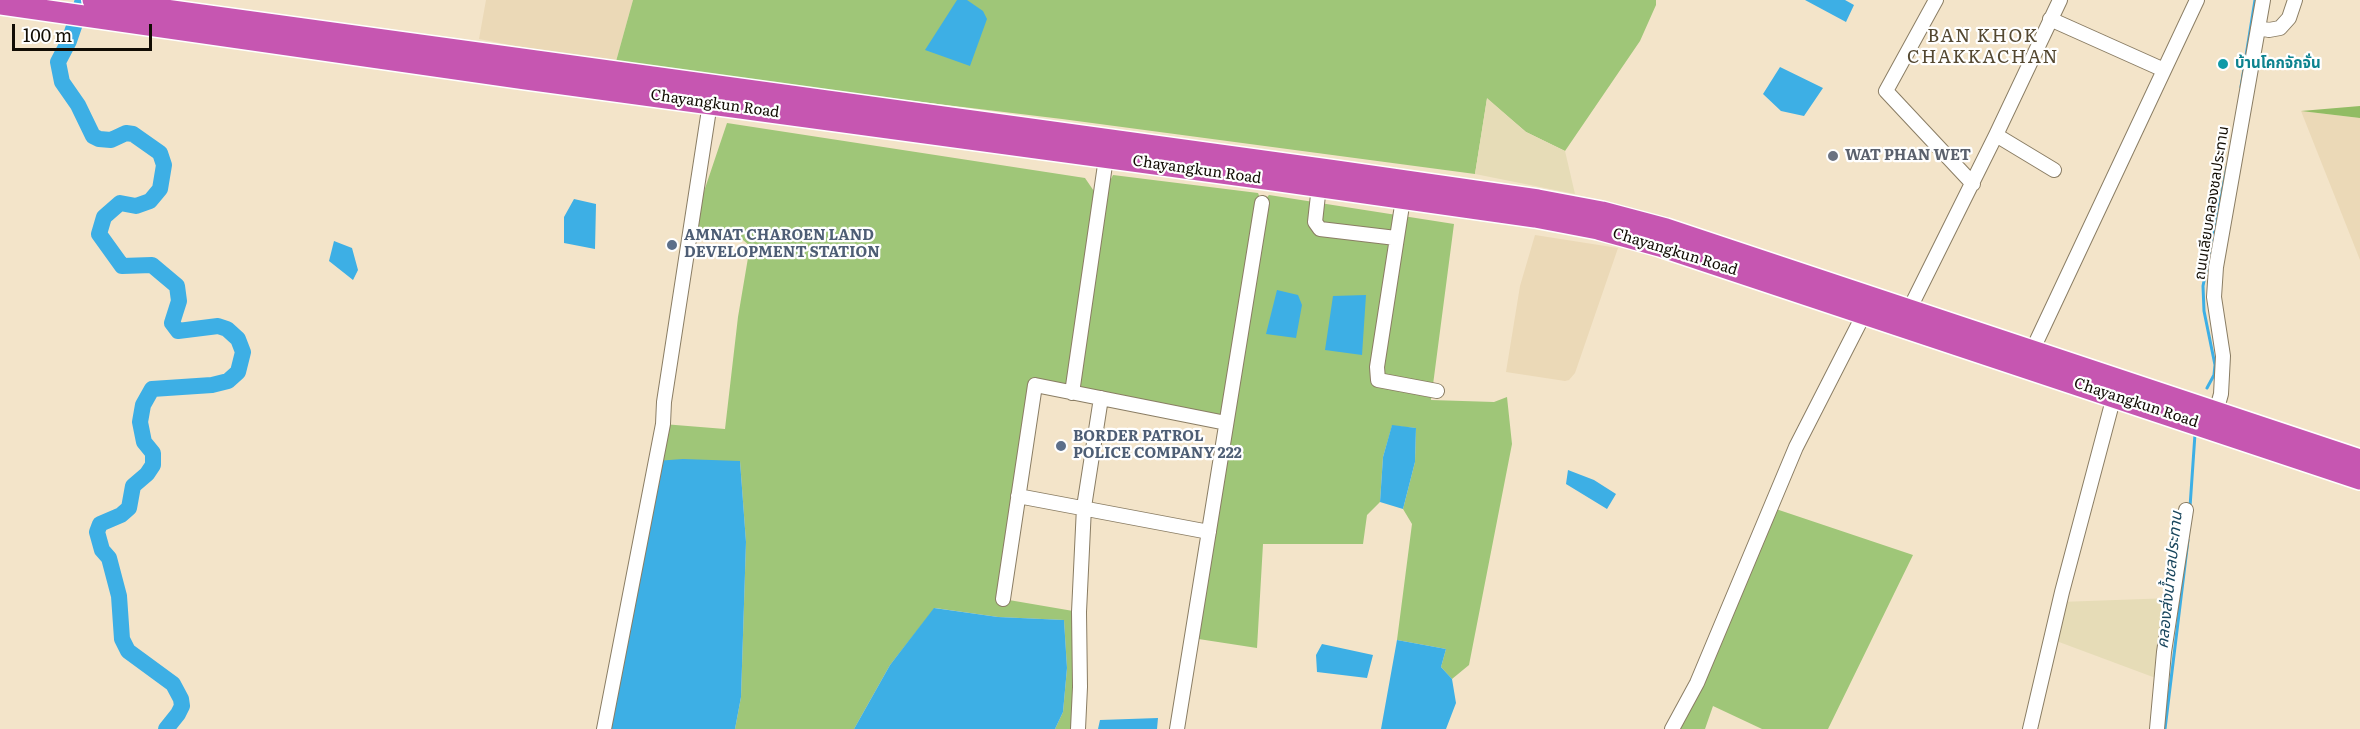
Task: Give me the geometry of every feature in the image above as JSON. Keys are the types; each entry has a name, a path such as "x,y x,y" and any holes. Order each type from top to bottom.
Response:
{"highway":[{"name":"Chayangkun Road","path":"0,4 64,13 94,6 1158,156 1538,200 1602,212 1666,229 2360,460"},
{"name":"Chayangkun Road","path":"94,6 710,103 1106,158 1158,156 1319,186 1535,217 1598,229 1660,246 2360,479"}],"street":[{"path":"1936,0 1886,91 1972,184"},
{"path":"1911,311 1913,302 2060,0"},
{"path":"2032,351 2197,0"},
{"name":"ถนนเลียบคลองชลประทาน","path":"2216,412 2221,394 2223,356 2214,297 2216,267 2263,0"},
{"path":"2258,28 2269,30 2280,28 2289,18 2295,0"},
{"path":"2050,19 2164,70"},
{"path":"604,729 663,424 671,349 710,103"},
{"path":"1996,135 2054,170"},
{"path":"1072,393 1106,158"},
{"path":"1319,186 1315,222 1320,229 1396,238"},
{"path":"1403,198 1377,367 1378,380 1437,391"},
{"path":"1178,729 1262,203"},
{"path":"1672,729 1697,683 1796,447 1863,314"},
{"path":"1003,599 1035,385 1226,423"},
{"path":"2030,729 2060,602 2114,396"},
{"path":"1078,729 1079,612 1084,507 1101,398"},
{"path":"1018,496 1209,532"},
{"path":"2157,729 2164,652 2186,510"}],"shaded area":[{"path":"486,0 633,0 615,65 479,39"},
{"path":"2301,111 2360,118 2360,260"},
{"path":"1535,235 1618,248 1575,373 1565,381 1506,372 1520,286"}],"green space":[{"path":"633,0 1656,0 1656,5 1640,41 1565,151 1526,132 1487,99 1475,174 1062,119 615,65"},
{"path":"2360,106 2360,118 2301,111"},
{"path":"727,123 1085,178 1100,200 1113,175 1258,193 1262,203 1269,195 1454,224 1431,400 1494,402 1507,397 1512,444 1469,665 1452,679 1441,667 1446,649 1397,640 1412,524 1403,509 1415,462 1416,428 1392,426 1383,457 1380,502 1367,515 1363,544 1263,544 1257,648 1192,638 1226,423 1035,385 1003,599 1079,612 1078,729 1055,729 1063,712 1067,668 1064,620 998,617 935,608 890,665 854,729 735,729 741,697 746,542 740,461 656,461 663,424 725,429 738,317 750,246 742,239 689,236"},
{"path":"1770,507 1913,555 1828,729 1762,729 1713,706 1705,729 1672,729"}],"sand":[{"path":"1487,98 1526,132 1565,151 1575,194 1475,174"},
{"path":"2172,598 2161,680 2051,639 2060,602"}],"water":[{"path":"957,0 967,0 983,11 987,19 970,66 925,50"},
{"path":"1805,0 1845,0 1854,5 1846,22"},
{"path":"1780,67 1823,88 1804,116 1781,111 1763,94"},
{"path":"574,199 596,204 595,249 564,243 564,217"},
{"path":"334,241 352,248 358,270 353,280 329,261"},
{"path":"1277,290 1298,295 1302,305 1296,338 1266,334"},
{"path":"1366,295 1362,355 1325,350 1333,296"},
{"path":"1392,425 1416,428 1415,462 1403,509 1380,502 1383,457"},
{"path":"683,459 740,461 746,542 741,697 735,729 604,729 656,461"},
{"path":"1568,470 1594,480 1616,494 1607,509 1566,484"},
{"path":"934,608 998,617 1064,620 1067,668 1063,712 1055,729 854,729 890,665"},
{"path":"1397,640 1446,649 1441,667 1452,679 1456,703 1446,729 1381,729"},
{"path":"1322,644 1373,655 1367,678 1317,672 1316,655"},
{"path":"1158,718 1157,729 1098,729 1100,720"}],"waterway":[{"path":"83,0 69,41 58,62 62,82 78,105 93,136 111,140 126,133 133,134 160,153 164,165 160,189 150,201 136,206 120,203 104,217 99,234 122,266 152,265 177,286 179,301 172,323 178,331 218,326 227,329 238,339 243,352 238,372 228,381 212,385 152,389 143,405 140,422 144,442 153,453 153,465 147,474 133,486 129,508 121,515 100,524 97,532 102,550 109,558 119,596 122,639 128,651 173,684 181,699 182,706 166,729"},
{"path":"2241,87 2255,0"},
{"path":"2207,388 2214,375 2215,365 2204,311 2203,286 2227,167"},
{"name":"คลองส่งน้ำชลประทาน","path":"2190,507 2195,434"},
{"name":"คลองส่งน้ำชลประทาน","path":"2165,729 2188,540"}],"place":[{"name":"บ้านโคกจักจั่น","path":"2223,64"},
{"name":"WAT PHAN WET","path":"1833,156"},
{"name":"AMNAT CHAROEN LAND DEVELOPMENT STATION","path":"672,245"},
{"name":"BORDER PATROL POLICE COMPANY 222","path":"1061,446"}],"district":[{"name":"BAN KHOK CHAKKACHAN","path":"1983,47"}]}
